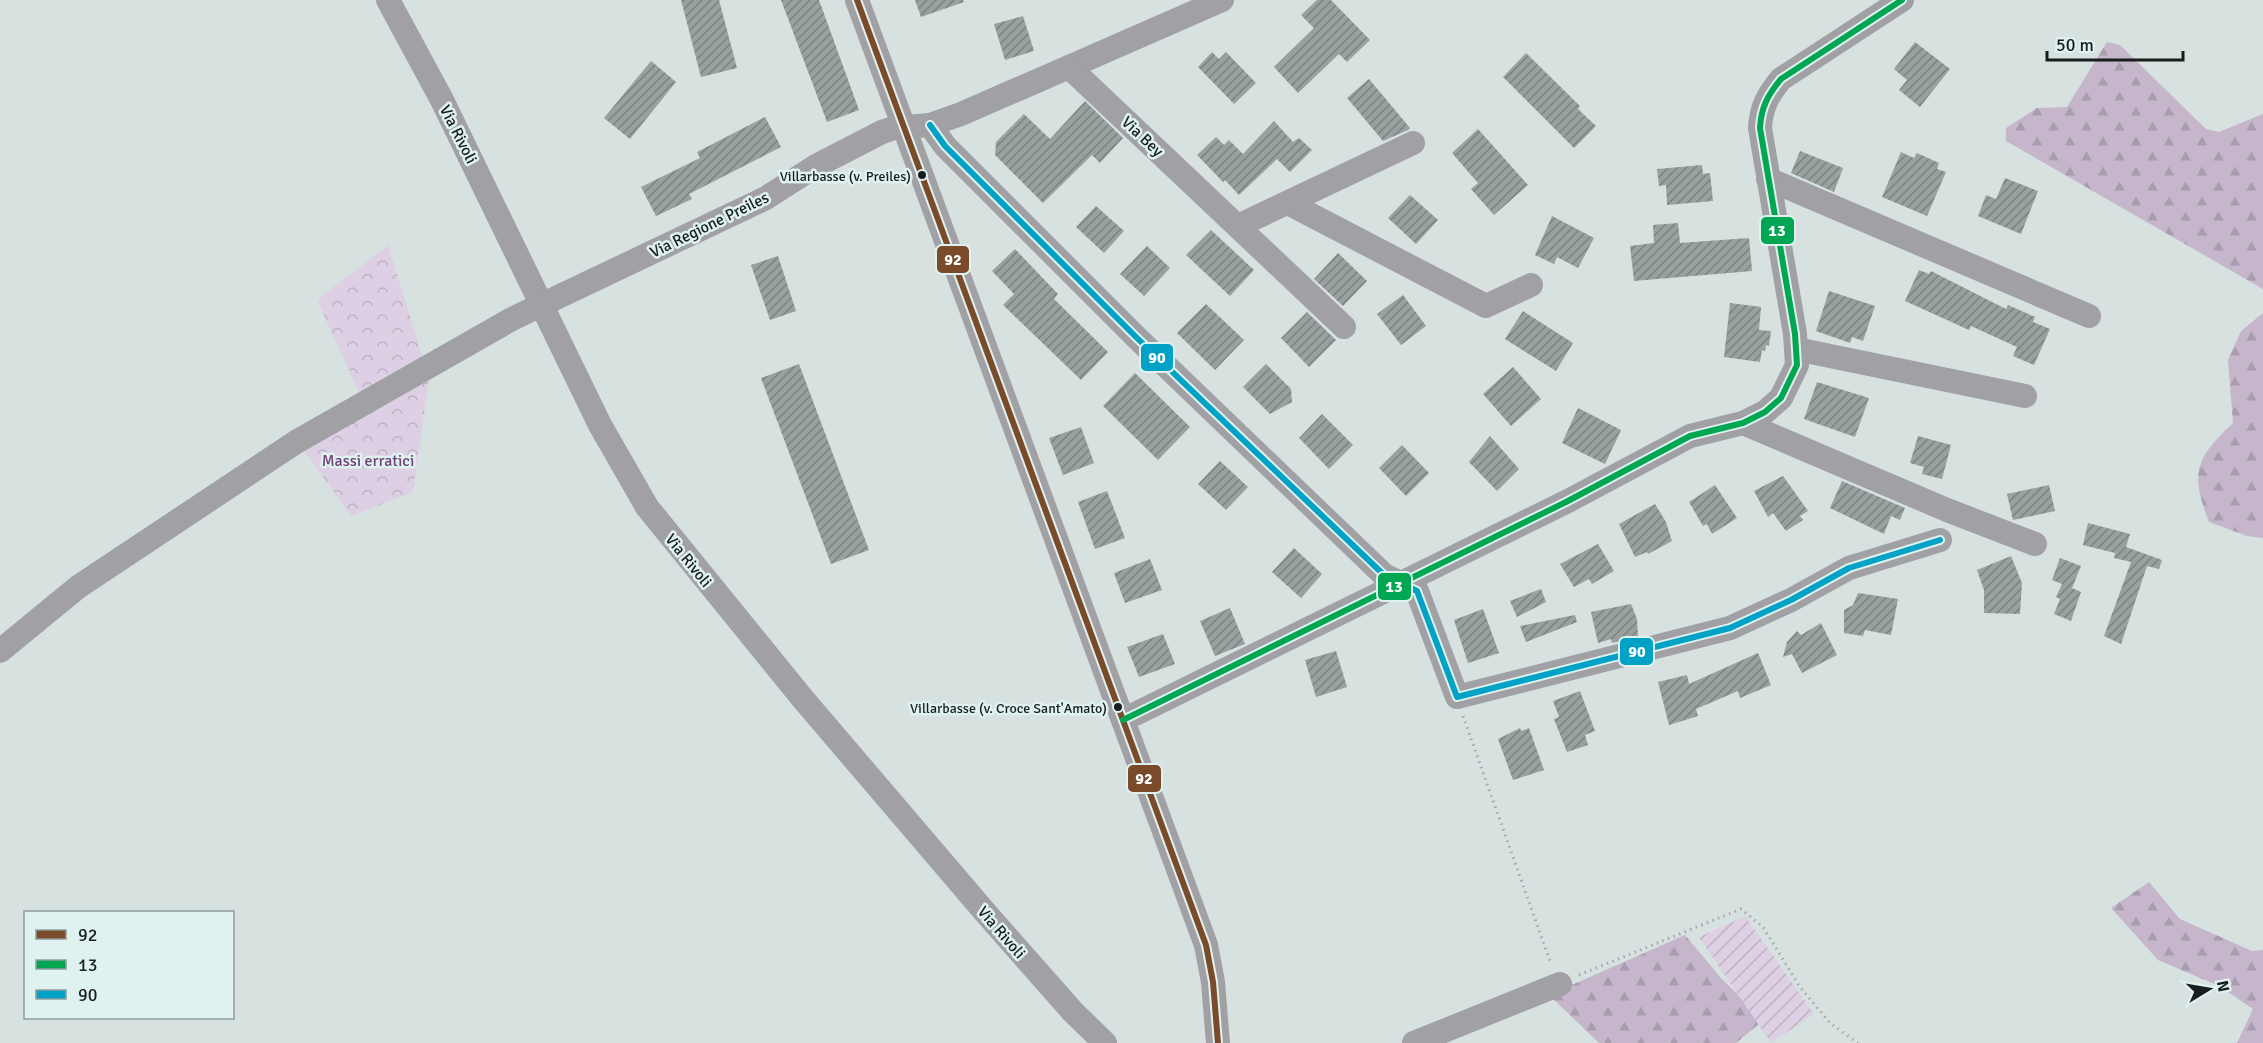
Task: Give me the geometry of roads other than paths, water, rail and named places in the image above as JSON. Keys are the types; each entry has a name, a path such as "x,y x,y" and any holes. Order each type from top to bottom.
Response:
{"street":[{"name":"Via Rivoli","path":"388,0 442,100 600,425 647,507 669,537 976,903 1073,1012 1105,1043"},
{"path":"857,0 1206,945 1214,981 1218,1043"},
{"path":"906,128 930,125 961,114 1222,0"},
{"path":"1122,720 1566,502 1690,436 1743,423 1765,412 1781,398 1797,364 1796,349 1760,128 1761,112 1767,96 1791,73 1902,0"},
{"name":"Via Bey","path":"1069,67 1344,327"},
{"path":"930,125 945,146 1137,338 1384,574 1417,591 1457,697 1730,628 1791,600 1849,568 1940,540"},
{"name":"Via Regione Preiles","path":"0,651 78,587 296,442 542,304 766,198 816,166 882,132 906,128"},
{"path":"1238,226 1413,143"},
{"path":"1768,179 2089,316"},
{"path":"1288,203 1486,306 1532,285"},
{"path":"1796,349 2025,396"},
{"path":"1743,423 1947,510 2035,544"},
{"path":"1414,1043 1560,984"}],"place":[{"name":"Villarbasse (v. Preiles)","path":"922,175"},
{"name":"Villarbasse (v. Croce Sant'Amato)","path":"1118,707"}],"park label":[{"name":"Massi erratici","path":"368,460"}]}
